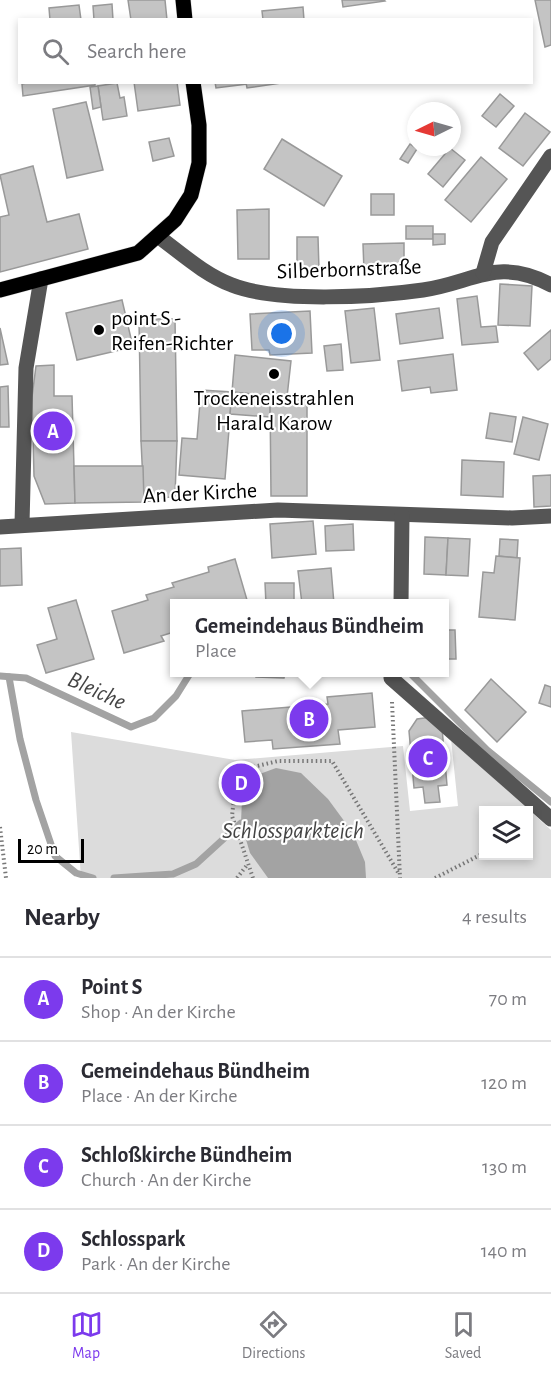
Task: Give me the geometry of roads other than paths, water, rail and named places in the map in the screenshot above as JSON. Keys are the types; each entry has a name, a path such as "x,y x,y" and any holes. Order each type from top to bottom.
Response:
{"main road":[{"path":"183,0 185,18"},
{"path":"0,290 129,257 159,237 175,220 191,195 199,163 199,125 193,84"}],"street":[{"path":"483,273 492,242 551,156"},
{"name":"Silberbornstraße","path":"159,237 204,270 231,285 262,294 324,295 425,290 483,273 512,272 536,277 551,285"},
{"path":"22,524 26,368 41,279"},
{"name":"An der Kirche","path":"0,527 278,510 512,518 551,516"},
{"path":"401,599 402,515"},
{"path":"394,677 550,819"}],"water":[{"name":"Schlossparkteich","path":"276,768 301,773 328,799 353,833 365,862 366,878 268,878 250,853 241,823 242,798 257,775"}],"waterway":[{"name":"Bleiche","path":"0,676 26,678 131,727 154,718 176,696 188,677"},
{"path":"9,677 20,739 36,800 55,856 76,873 93,878"},
{"name":"Bleiche","path":"414,677 487,750 551,802"},
{"path":"114,878 173,874 196,864 241,823 247,824"}],"place":[{"name":"point S - Reifen-Richter","path":"99,330"},
{"name":"Trockeneisstrahlen Harald Karow","path":"274,374"},
{"name":"Point S","path":"53,431"},
{"name":"Gemeindehaus Bündheim","path":"309,719"},
{"name":"Schloßkirche Bündheim","path":"428,758"},
{"name":"Schlosspark","path":"241,783"}]}
